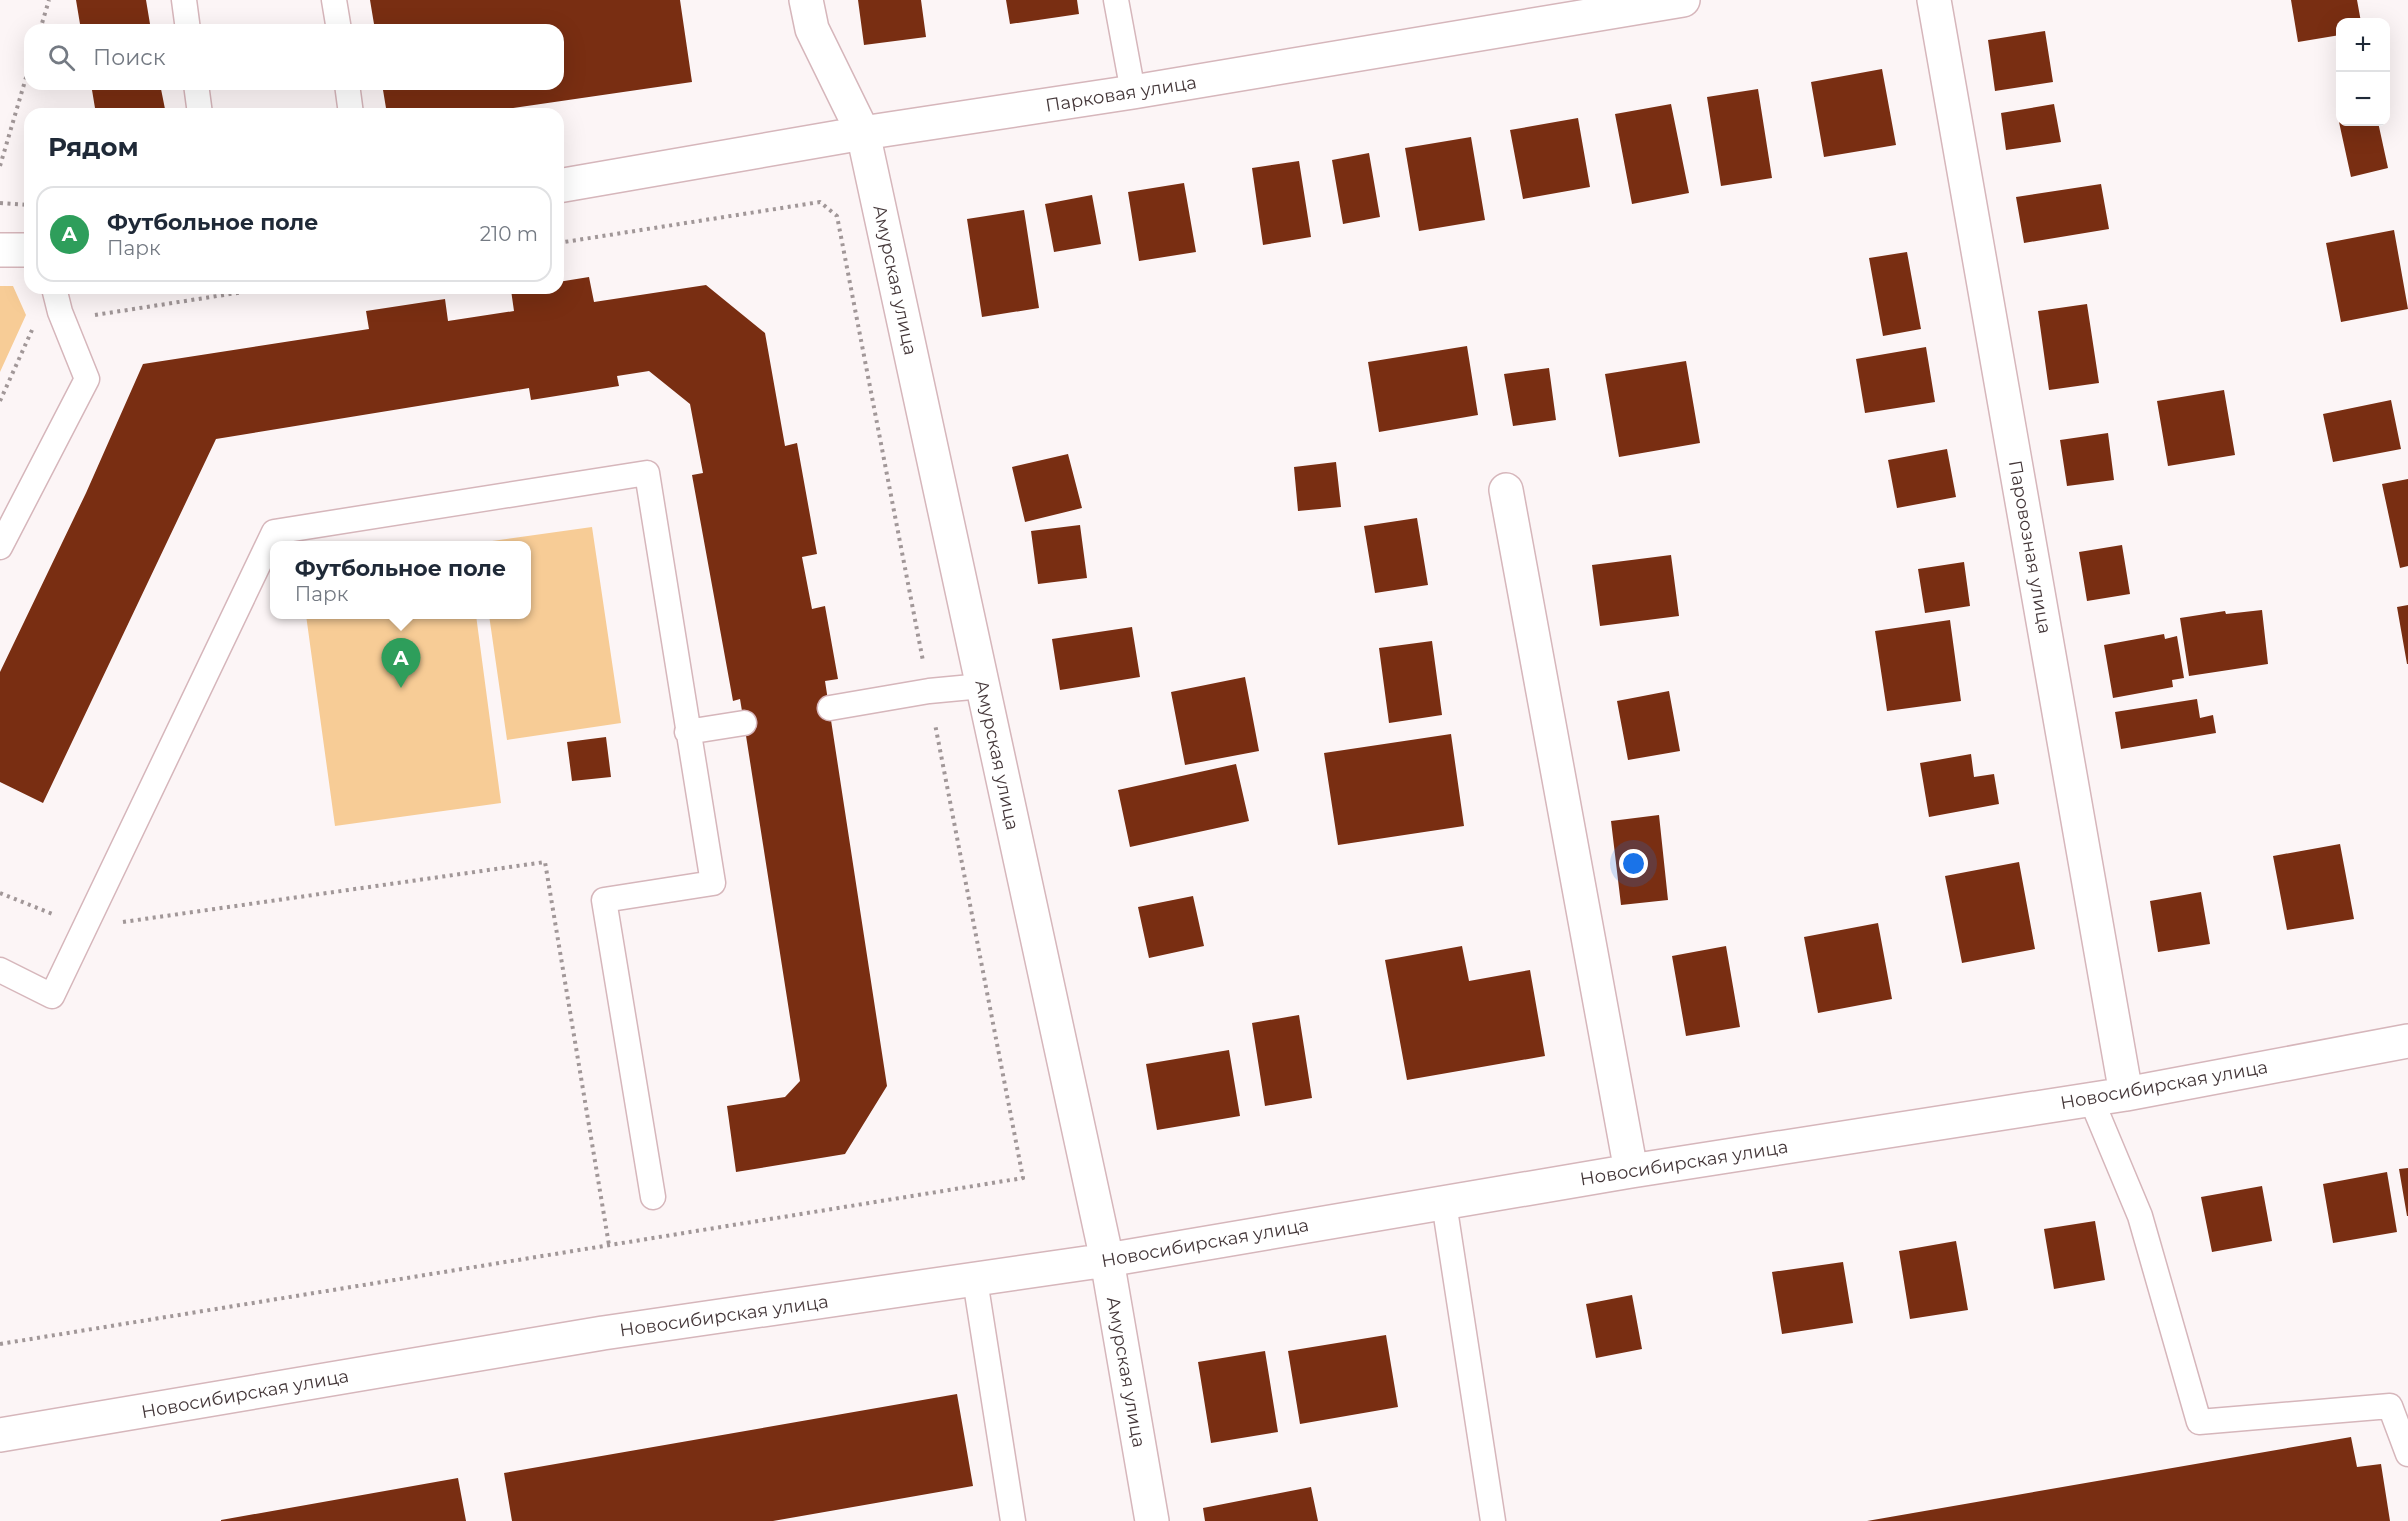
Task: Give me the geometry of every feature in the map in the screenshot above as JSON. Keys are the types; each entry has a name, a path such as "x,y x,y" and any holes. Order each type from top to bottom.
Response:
{"street":[{"name":"Амурская улица","path":"806,0 812,29 863,133 1107,1260 1152,1521"},
{"name":"Парковая улица","path":"564,185 863,133 1133,92 1683,0"},
{"name":"Паровозная улица","path":"1934,0 2127,1094"},
{"path":"0,250 24,250"},
{"path":"1506,490 1631,1171"},
{"name":"Новосибирская улица","path":"0,1435 603,1333 1107,1260 1631,1171 2127,1094 2408,1041"}],"lane":[{"path":"184,0 187,24"},
{"path":"334,0 338,24"},
{"path":"1116,0 1133,92"},
{"path":"197,90 199,108"},
{"path":"348,90 350,108"},
{"path":"0,547 87,379 60,312 56,294"},
{"path":"0,970 52,996 274,532 647,473 713,883 604,900 652,1197"},
{"path":"830,708 929,691 982,686"},
{"path":"687,732 744,723"},
{"path":"2091,1099 2140,1216 2199,1422 2390,1406 2408,1454"},
{"path":"1444,1203 1493,1521"},
{"path":"975,1280 1013,1521"}],"path":[{"path":"42,24 49,0"},
{"path":"0,166 24,84"},
{"path":"0,1344 1023,1178 837,216 820,202 564,242"},
{"path":"0,203 24,205"},
{"path":"0,401 36,321 60,312 91,316 231,294"},
{"path":"0,893 85,927 545,862 609,1245"}],"shaded area":[{"path":"0,286 13,286 26,315 0,372"},
{"path":"592,527 621,723 507,740 490,619 531,619 531,541 492,541"},
{"path":"307,619 477,619 501,803 335,826"}],"building":[{"path":"76,0 146,0 150,24 80,24"},
{"path":"370,0 680,0 692,82 513,108 386,108 383,90 564,90 564,24 374,24"},
{"path":"858,0 921,0 926,37 864,45"},
{"path":"1006,0 1077,0 1079,14 1010,24"},
{"path":"2291,0 2357,0 2360,18 2336,18 2336,36 2298,42"},
{"path":"2045,31 2053,82 1995,91 1988,40"},
{"path":"1882,69 1896,145 1824,157 1811,82"},
{"path":"1758,89 1772,178 1721,186 1707,97"},
{"path":"92,90 161,90 165,108 95,108"},
{"path":"1671,104 1689,193 1632,204 1615,114"},
{"path":"2054,104 2061,142 2006,150 2001,113"},
{"path":"1578,118 1590,187 1523,199 1510,130"},
{"path":"2340,126 2379,126 2388,168 2351,177"},
{"path":"1471,137 1485,220 1419,231 1405,148"},
{"path":"1369,153 1380,217 1343,224 1332,160"},
{"path":"1299,161 1311,237 1263,245 1252,168"},
{"path":"1184,183 1196,252 1139,261 1128,192"},
{"path":"2101,184 2109,229 2024,243 2016,197"},
{"path":"1092,195 1101,244 1054,252 1045,204"},
{"path":"1024,210 1039,308 982,317 967,219"},
{"path":"2394,230 2408,309 2341,322 2326,243"},
{"path":"1907,252 1921,329 1883,336 1869,258"},
{"path":"589,277 594,302 706,285 765,333 785,446 797,443 817,554 802,557 812,609 825,606 838,679 825,681 887,1086 845,1154 736,1172 727,1106 785,1097 800,1081 740,699 733,701 692,475 703,473 690,404 649,371 617,376 619,386 531,400 529,388 216,439 43,803 0,782 0,672 86,493 143,364 369,329 366,311 445,299 448,321 514,311 512,294 564,294 564,281"},
{"path":"2087,304 2099,383 2049,390 2038,311"},
{"path":"1467,346 1478,415 1379,432 1368,362"},
{"path":"1926,347 1935,402 1865,413 1856,359"},
{"path":"1686,361 1700,443 1619,457 1605,374"},
{"path":"1549,368 1556,420 1513,426 1504,374"},
{"path":"2224,390 2235,455 2168,466 2157,401"},
{"path":"2391,400 2401,449 2333,462 2323,414"},
{"path":"2108,433 2114,480 2067,486 2060,440"},
{"path":"1947,449 1956,497 1897,508 1888,460"},
{"path":"1068,454 1082,508 1025,522 1012,467"},
{"path":"1336,462 1341,507 1298,511 1294,467"},
{"path":"2408,479 2408,566 2400,568 2382,484"},
{"path":"1417,518 1428,585 1375,593 1364,526"},
{"path":"1080,525 1087,578 1038,584 1031,531"},
{"path":"2122,545 2130,594 2087,601 2079,552"},
{"path":"1671,555 1679,616 1600,626 1592,565"},
{"path":"1964,562 1970,606 1925,613 1918,569"},
{"path":"2408,605 2408,664 2407,664 2397,607"},
{"path":"2262,610 2268,664 2189,676 2180,618 2225,611 2226,614"},
{"path":"1950,620 1961,701 1887,711 1875,631"},
{"path":"1132,627 1140,677 1060,690 1052,639"},
{"path":"2164,634 2165,639 2177,636 2184,678 2172,680 2173,687 2113,698 2104,645"},
{"path":"1432,641 1442,715 1389,723 1379,648"},
{"path":"1245,677 1259,751 1185,765 1171,692"},
{"path":"1669,691 1680,751 1628,760 1617,701"},
{"path":"2197,699 2200,718 2213,715 2216,733 2121,749 2115,712"},
{"path":"1451,734 1464,826 1338,845 1324,753"},
{"path":"606,737 611,777 572,781 567,742"},
{"path":"1971,754 1974,777 1994,774 1999,804 1929,817 1920,763"},
{"path":"1236,764 1249,821 1130,847 1118,790"},
{"path":"1659,815 1668,900 1621,905 1611,821"},
{"path":"2340,844 2354,919 2287,930 2273,856"},
{"path":"2019,862 2035,949 1962,963 1945,876"},
{"path":"2201,892 2210,944 2158,952 2150,901"},
{"path":"1193,896 1204,946 1149,958 1138,907"},
{"path":"1878,923 1892,999 1818,1013 1804,937"},
{"path":"1462,946 1469,981 1530,970 1545,1056 1407,1080 1385,960"},
{"path":"1726,946 1740,1027 1686,1036 1672,956"},
{"path":"1299,1015 1312,1098 1265,1106 1252,1023"},
{"path":"1229,1050 1240,1116 1157,1130 1146,1064"},
{"path":"2408,1168 2408,1216 2407,1216 2399,1169"},
{"path":"2387,1172 2397,1232 2333,1243 2323,1184"},
{"path":"2262,1186 2272,1241 2212,1252 2201,1197"},
{"path":"2095,1221 2105,1280 2054,1289 2044,1229"},
{"path":"1956,1241 1968,1310 1910,1319 1899,1251"},
{"path":"1843,1262 1853,1323 1782,1334 1772,1272"},
{"path":"1632,1295 1642,1349 1596,1358 1586,1304"},
{"path":"1386,1335 1398,1407 1300,1424 1288,1351"},
{"path":"1265,1351 1278,1432 1211,1443 1198,1362"},
{"path":"957,1394 973,1486 773,1521 512,1521 504,1473"},
{"path":"2351,1437 2357,1467 2381,1464 2390,1521 1867,1521"},
{"path":"458,1478 466,1521 221,1521 221,1520"},
{"path":"1311,1487 1318,1521 1205,1521 1203,1508"}],"place":[{"name":"Футбольное поле","path":"401,688"}]}
